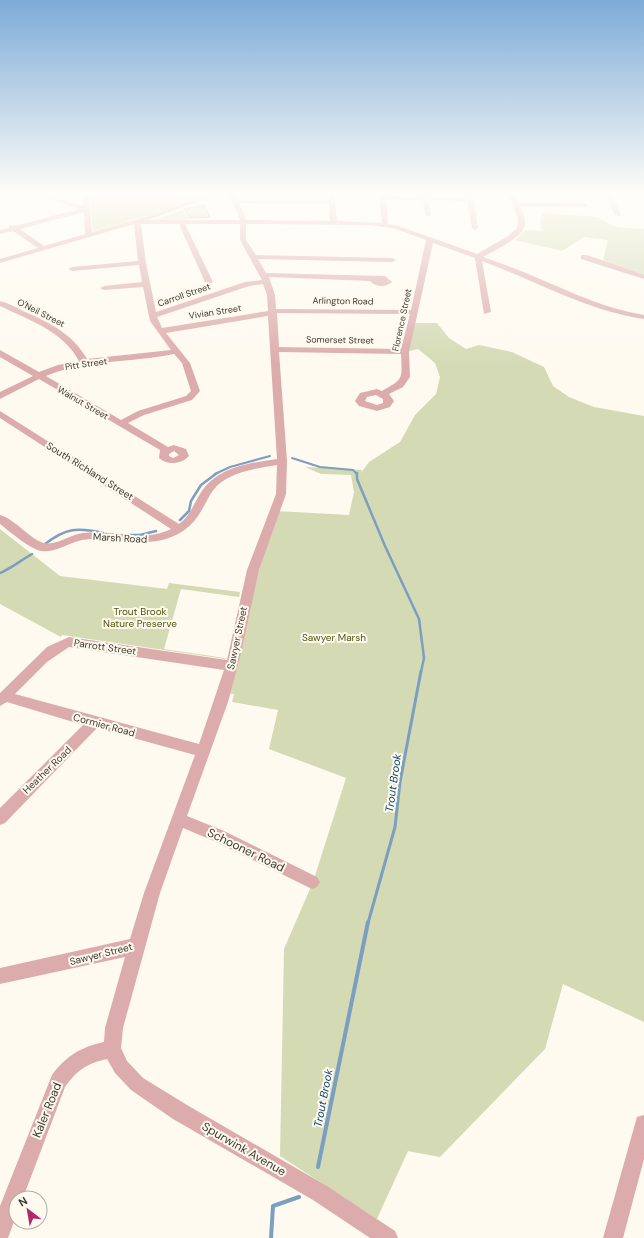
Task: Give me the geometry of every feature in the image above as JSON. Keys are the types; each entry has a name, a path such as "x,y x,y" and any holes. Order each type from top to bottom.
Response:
{"street":[{"path":"0,261 41,250"},
{"path":"120,424 141,413 194,395 196,391 186,363 160,331 153,316 140,250"},
{"path":"194,250 209,282"},
{"name":"Sawyer Street","path":"0,976 136,946 152,893 221,702 231,666 253,570 279,504 282,480 271,295 266,278 248,250"},
{"name":"Florence Street","path":"383,394 400,385 405,380 405,352 428,250"},
{"path":"458,250 528,276 599,307 622,314 643,318"},
{"path":"478,257 491,250"},
{"path":"252,257 392,260"},
{"path":"478,257 487,312"},
{"path":"584,257 644,277"},
{"path":"72,269 142,263"},
{"name":"Carroll Street","path":"153,316 266,278 376,279"},
{"path":"104,288 147,284"},
{"name":"O'Neil Street","path":"0,303 69,339 80,352 85,363"},
{"name":"Arlington Road","path":"273,312 414,312"},
{"name":"Vivian Street","path":"160,331 273,312"},
{"name":"Somerset Street","path":"275,349 405,352"},
{"name":"Pitt Street","path":"0,396 56,369 85,363 152,356 177,351"},
{"name":"Walnut Street","path":"0,353 38,377 167,450"},
{"name":"South Richland Street","path":"0,414 179,529"},
{"name":"Marsh Road","path":"0,519 41,547 49,548 76,537 88,536 134,540 155,539 168,535 179,529 193,518 209,488 219,478 249,468 282,461"},
{"name":"Parrott Street","path":"3,699 50,652 62,643 69,642 231,666"},
{"name":"Cormier Road","path":"3,699 203,751"},
{"name":"Heather Road","path":"0,818 22,795 49,771 94,722"},
{"name":"Schooner Road","path":"178,819 219,836 312,882"},
{"path":"112,1049 114,1028 136,946"},
{"name":"Kaler Road","path":"0,1232 58,1081 69,1065 80,1058 112,1049"},
{"name":"Spurwink Avenue","path":"112,1049 121,1067 137,1084 180,1112 320,1193 388,1238"},
{"path":"613,1238 643,1124"}],"green space":[{"path":"606,250 644,250 644,275 619,267 603,260"},
{"name":"Sawyer Marsh","path":"413,323 437,323 449,338 466,349 479,345 512,352 544,367 553,386 569,397 594,407 644,416 644,1022 563,984 545,1049 440,1157 408,1151 377,1219 280,1156 284,949 313,882 346,778 269,749 278,710 232,702 234,694 224,693 276,511 349,515 354,492 351,475 321,474 305,467 362,470 361,473 369,462 400,442 415,415 436,394 440,377 435,363 418,349 405,352"},
{"name":"Trout Brook Nature Preserve","path":"0,529 60,576 167,589 169,583 240,592 239,597 181,589 164,649 225,659 62,635 61,637 0,604"}],"waterway":[{"name":"Trout Brook","path":"217,473 230,467 270,456"},
{"name":"Trout Brook","path":"292,458 320,467 353,470 357,474"},
{"name":"Trout Brook","path":"180,520 189,511 191,501 201,485 217,473"},
{"name":"Trout Brook","path":"357,474 357,479 385,546 419,619 424,658 421,672"},
{"name":"Trout Brook","path":"45,544 59,535 72,530 86,530 103,533"},
{"name":"Trout Brook","path":"123,535 140,535 156,531"},
{"name":"Trout Brook","path":"0,573 32,554"},
{"name":"Trout Brook","path":"368,923 395,827 400,782 421,671"},
{"name":"Trout Brook","path":"318,1167 368,922"},
{"name":"Trout Brook","path":"271,1238 273,1206 299,1197"}]}
